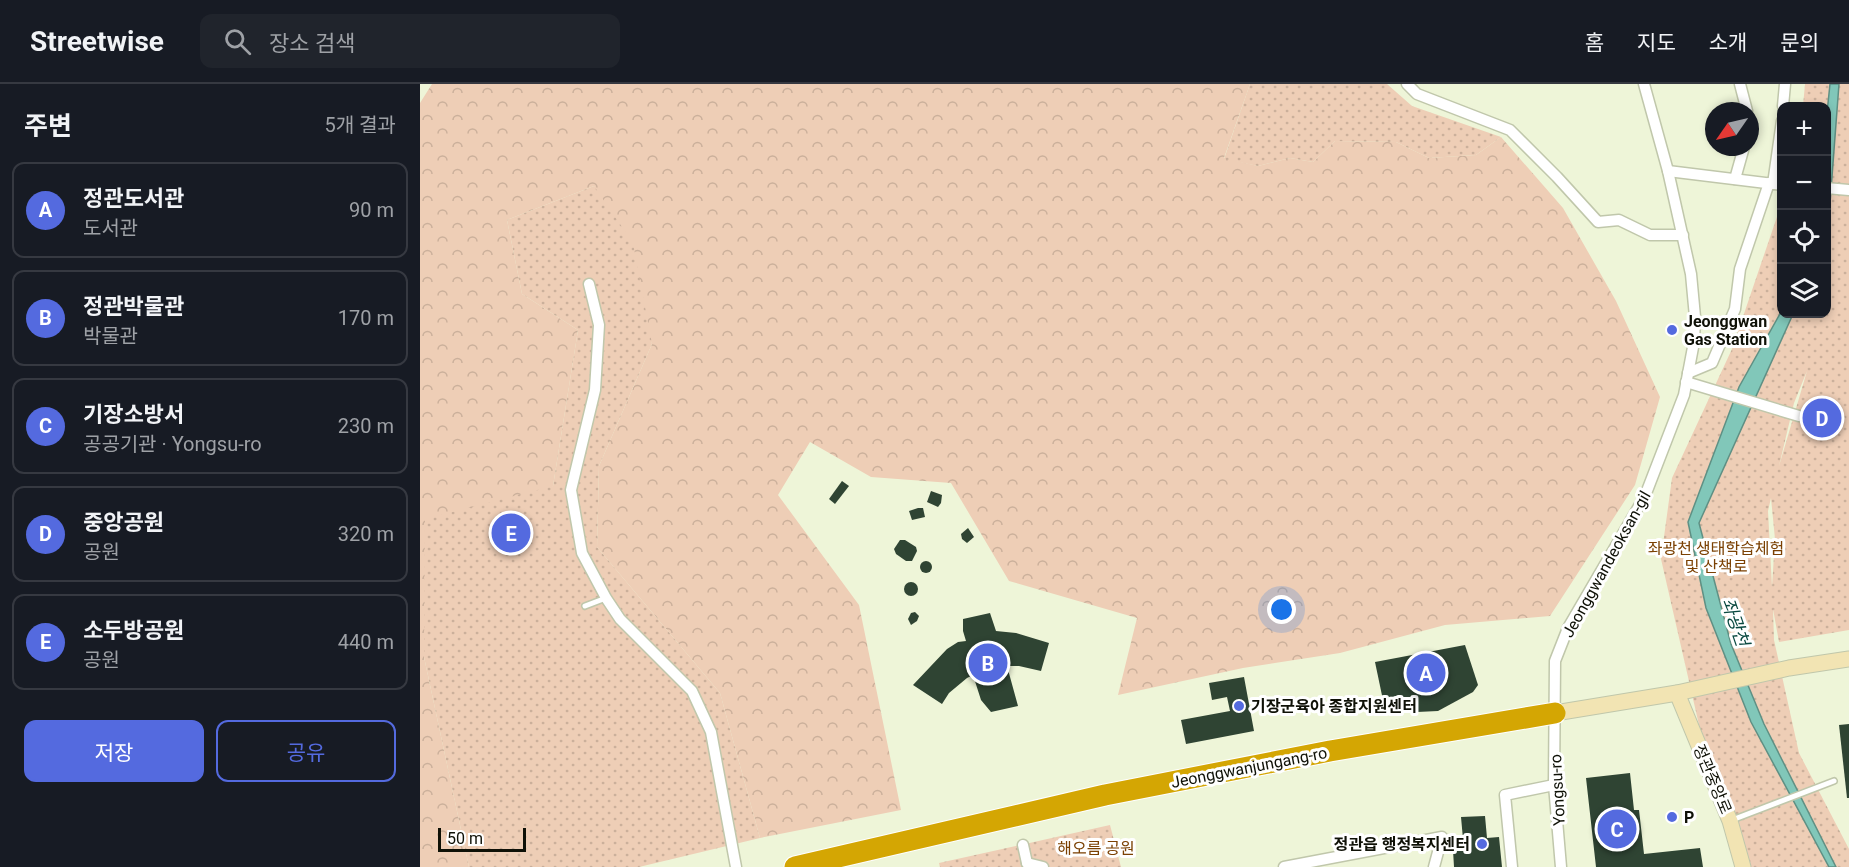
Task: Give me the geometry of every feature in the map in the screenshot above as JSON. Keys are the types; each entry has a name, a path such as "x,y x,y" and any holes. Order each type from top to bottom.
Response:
{"highway":[{"name":"Jeonggwanjungang-ro","path":"795,867 1105,795 1330,752 1555,713"}],"main road":[{"name":"Jeonggwanjungang-ro","path":"1555,713 1677,693 1789,668 1849,659"},
{"name":"정관중앙로","path":"1677,693 1730,820 1743,867"}],"street":[{"path":"1407,84 1417,94 1510,130 1598,222 1619,220 1650,235 1683,235"},
{"name":"Jeonggwandeoksan-gil","path":"1555,713 1556,661 1568,628 1646,496 1687,378 1694,342 1695,317 1691,274 1668,171 1644,84"},
{"path":"1740,84 1745,102"},
{"path":"1783,102 1785,84"},
{"path":"1735,179 1741,156"},
{"path":"1778,156 1774,184 1740,269 1735,309 1712,363 1687,378 1705,389 1799,416"},
{"path":"1668,171 1774,184"},
{"path":"1831,188 1849,190"},
{"path":"589,284 600,325 595,390 571,490 582,553 620,619 692,691 711,732 736,867"},
{"name":"Yongsu-ro","path":"1555,713 1554,785 1562,867"},
{"path":"1512,867 1505,795 1554,785"},
{"path":"1284,867 1442,837 1434,867"},
{"path":"1023,844 1025,865 1043,867"}],"lane":[{"path":"585,606 606,598"},
{"path":"1730,820 1834,782"}],"green space":[{"path":"432,84 1250,84 1224,158 1258,166 1290,158 1313,162 1335,141 1396,142 1429,158 1476,155 1501,137 1563,208 1616,301 1660,397 1635,485 1550,616 1445,625 1340,653 1243,668 1118,695 1137,618 1009,581 951,483 871,477 810,442 778,495 859,605 901,810 760,838 720,693 597,547 599,466 652,344 594,186 507,220 522,294 578,330 553,486 424,657 469,867 420,867 420,103"},
{"path":"1250,84 1387,84 1412,106 1501,137 1476,155 1429,158 1396,142 1335,141 1313,162 1290,158 1258,166 1224,159"},
{"name":"좌광천 생태학습체험 및 산책로","path":"1805,84 1849,84 1849,630 1779,642 1773,609 1774,640 1799,753 1849,849 1849,867 1749,867 1699,725 1661,559 1672,478 1732,349 1777,217 1777,318 1831,318 1831,102 1803,102","holes":["1807,371 1779,466 1794,403","1771,498 1775,539 1772,587 1768,511"]},
{"path":"594,186 633,243 652,344 599,466 597,547 720,693 760,838 639,867 469,867 424,657 425,519 553,486 578,330 522,294 507,220"},
{"name":"해오름 공원","path":"1110,825 1121,867 940,867 939,863"}],"water":[{"path":"1830,84 1839,84 1831,190 1831,102 1828,102"},
{"path":"1778,318 1791,318 1699,523 1731,644 1764,724 1836,867 1829,867 1751,722 1706,608 1688,522 1739,387"}],"building":[{"path":"842,481 849,486 835,504 829,499"},
{"path":"931,491 942,495 938,507 927,502"},
{"path":"923,508 925,517 912,520 909,511"},
{"path":"968,528 974,537 967,543 962,539 961,534"},
{"path":"900,540 905,540 916,547 917,551 912,561 906,561 896,554 894,549"},
{"path":"928,561 932,567 928,573 924,573 920,565"},
{"path":"911,582 916,584 918,589 916,594 911,596 906,594 904,589 906,584"},
{"path":"915,612 919,616 917,621 911,625 908,619 911,613"},
{"path":"990,613 996,631 1016,633 1049,643 1041,671 1007,666 1018,706 991,712 981,700 973,675 949,693 942,704 913,685 947,649 958,642 966,641 963,619"},
{"path":"1465,645 1478,685 1473,692 1438,711 1396,713 1384,705 1375,662"},
{"name":"기장군육아 종합지원센터","path":"1244,677 1254,731 1186,744 1181,720 1230,711 1227,697 1212,700 1209,683"},
{"path":"1849,724 1849,798 1847,798 1839,725"},
{"path":"1630,773 1634,810 1639,810 1644,854 1700,848 1703,867 1596,867 1586,778"},
{"name":"정관읍 행정복지센터","path":"1485,816 1487,838 1499,837 1502,867 1454,867 1453,850 1464,850 1461,817"}],"place":[{"name":"Jeonggwan Gas Station","path":"1672,330"},
{"name":"중앙공원","path":"1822,418"},
{"name":"소두방공원","path":"511,533"},
{"name":"정관박물관","path":"988,663"},
{"name":"정관도서관","path":"1426,673"},
{"name":"기장군육아 종합지원센터","path":"1239,706"},
{"name":"P","path":"1672,817"},
{"name":"기장소방서","path":"1617,829"},
{"name":"정관읍 행정복지센터","path":"1482,844"}],"water label":[{"name":"좌광천","path":"1735,622"}]}
